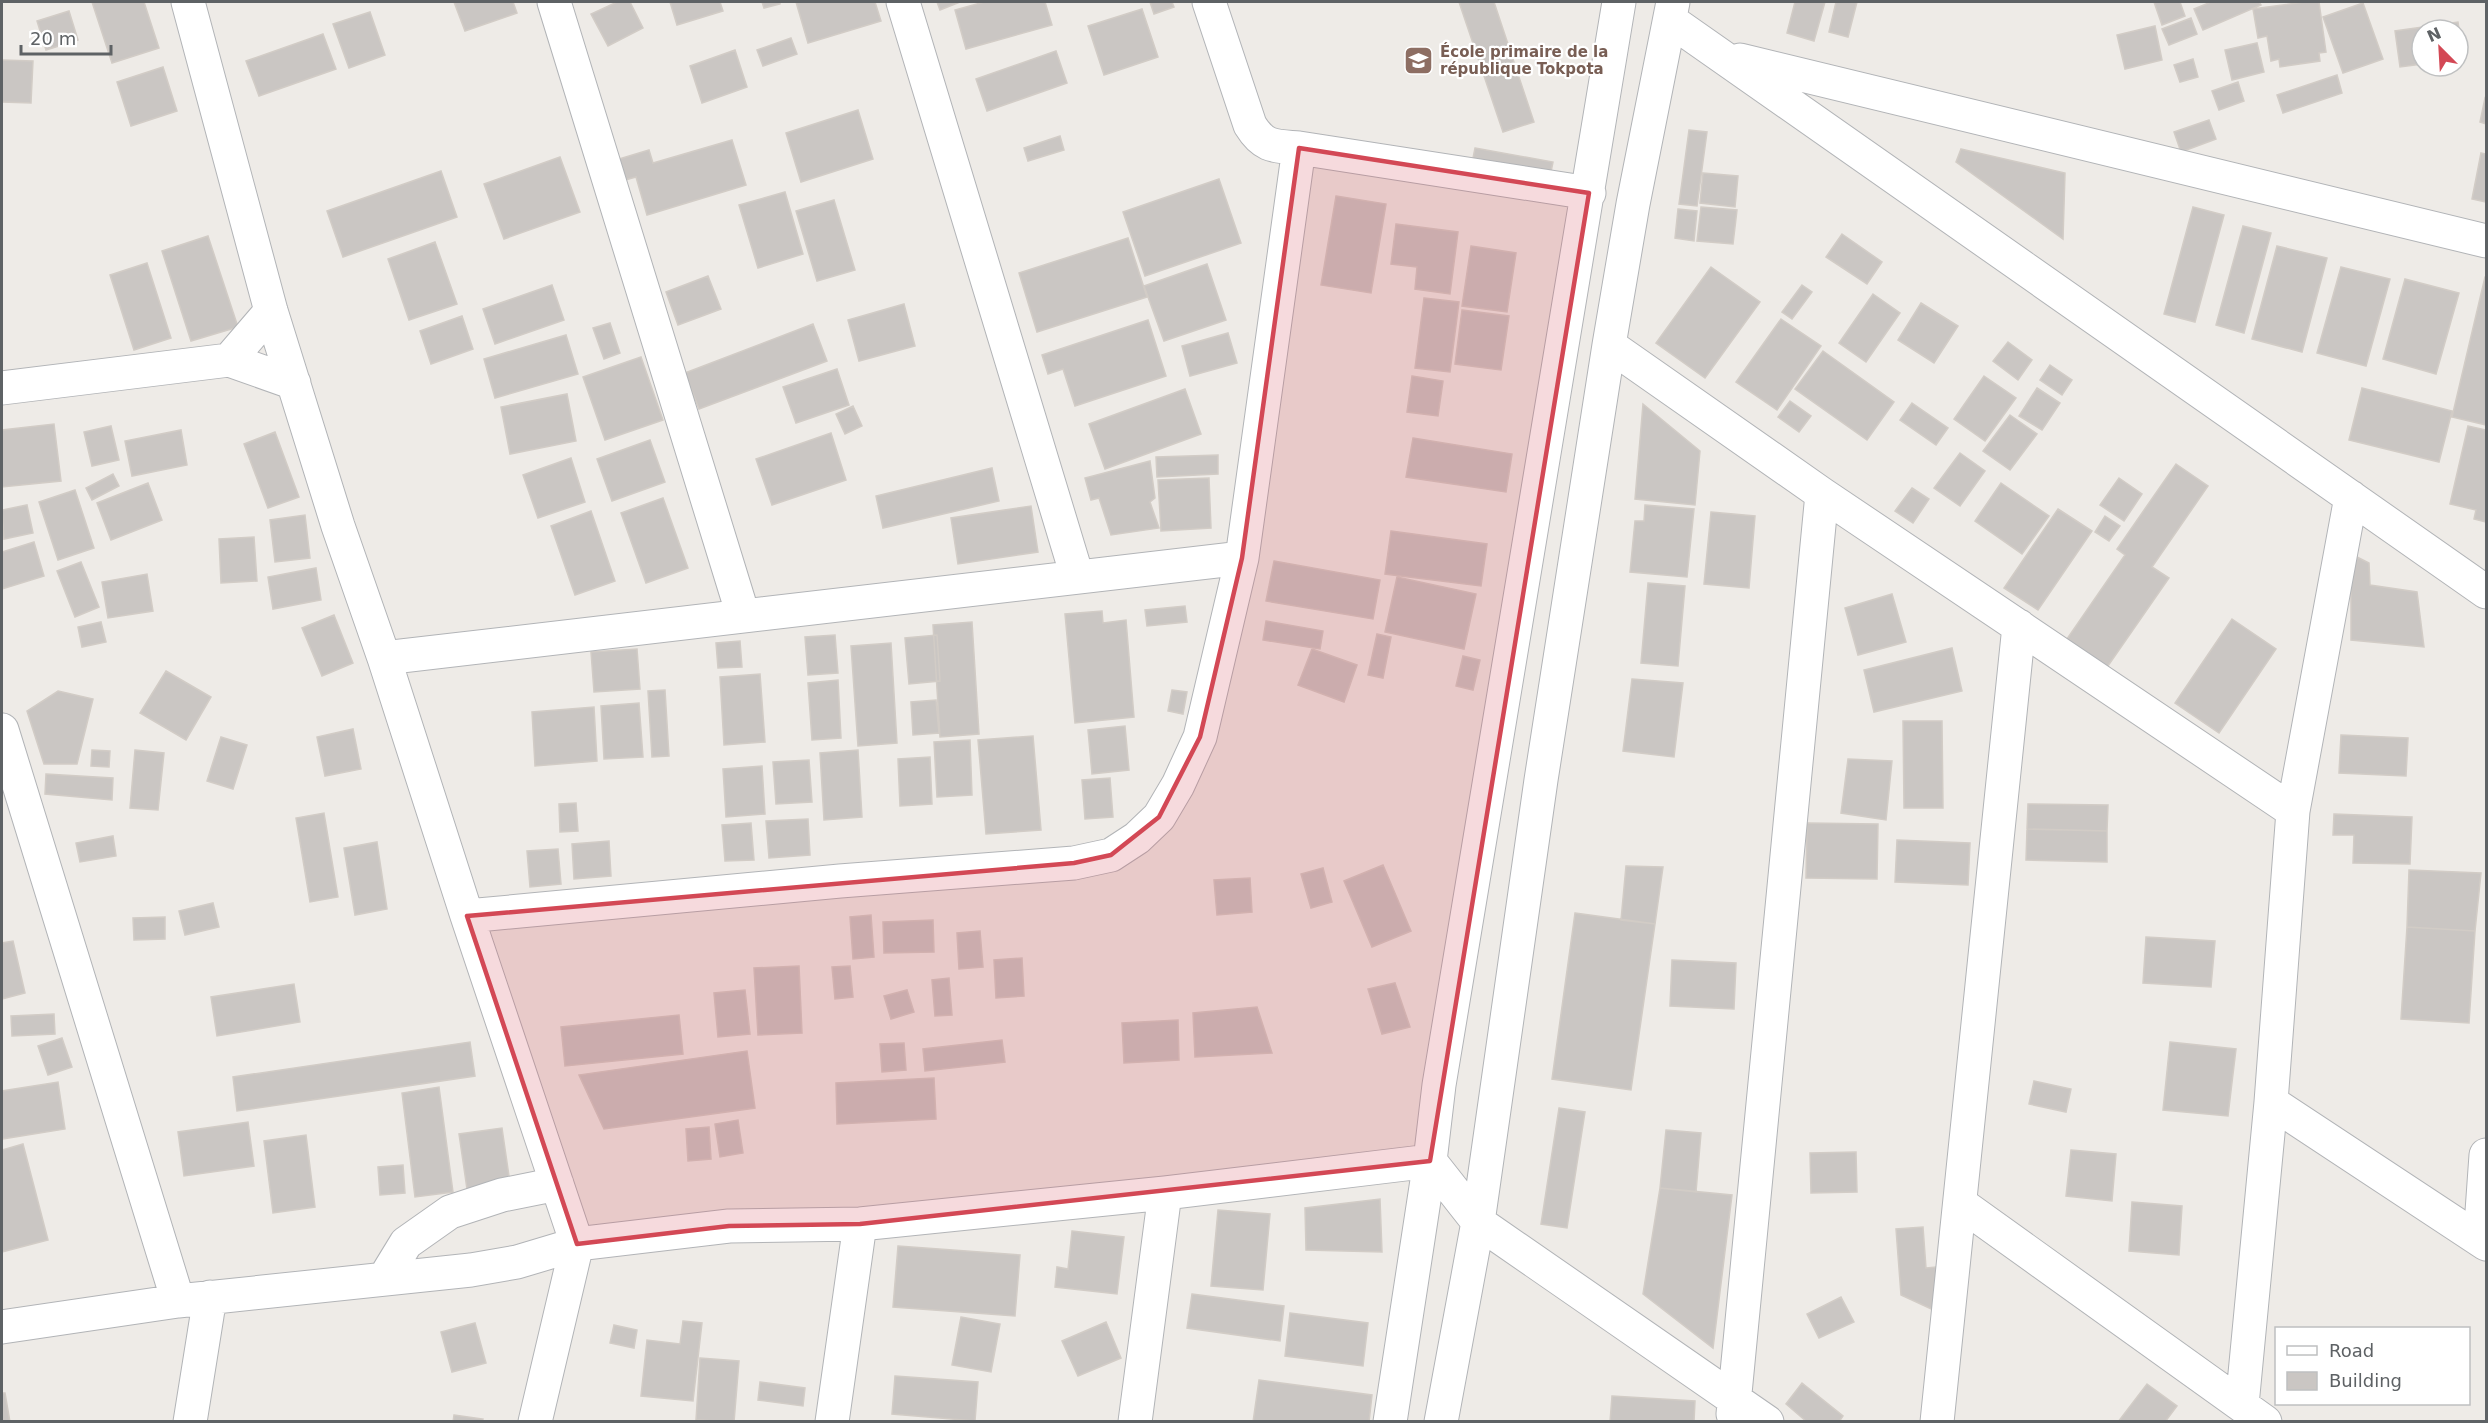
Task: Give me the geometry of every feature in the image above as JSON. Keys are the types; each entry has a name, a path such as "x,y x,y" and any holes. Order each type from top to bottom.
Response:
{"street":[{"path":"188,2 272,311 338,526 384,658 467,916 577,1244 535,1422"},
{"path":"554,2 742,615"},
{"path":"903,2 1077,576"},
{"path":"1209,2 1250,125 1258,138 1271,146 1299,147 1589,193"},
{"path":"1390,1422 1430,1161 1439,1085 1619,2"},
{"path":"1671,11 1720,56 2487,592"},
{"path":"1441,1422 1478,1222 1541,780 1609,345 1633,204 1671,11"},
{"path":"1720,56 2487,241"},
{"path":"467,916 840,880 1074,863 1111,855 1137,838 1159,817 1183,775 1200,736 1242,558 1299,147"},
{"path":"230,360 272,311"},
{"path":"1609,345 1822,494 2293,811"},
{"path":"2,388 230,360 294,383"},
{"path":"1733,1409 1822,494"},
{"path":"2254,1413 2271,1102 2293,811 2351,497"},
{"path":"384,658 1242,558"},
{"path":"1937,1422 2019,626"},
{"path":"2,730 177,1301"},
{"path":"2271,1102 2483,1242"},
{"path":"2483,1242 2487,1155"},
{"path":"2,1327 177,1301 471,1270 517,1262 577,1244 729,1226 860,1224 1166,1193 1430,1161"},
{"path":"1430,1161 1478,1222 1733,1409 1767,1422"},
{"path":"384,1279 406,1243 450,1212 502,1195 557,1184"},
{"path":"1135,1422 1166,1193"},
{"path":"1961,1204 2254,1413"},
{"path":"832,1422 860,1224"},
{"path":"190,1422 210,1297"}],"highlighted area":[{"path":"1299,148 1589,193 1430,1161 860,1224 729,1226 577,1244 467,916 1074,863 1111,855 1159,817 1200,737 1242,558"}],"building":[{"path":"92,2 144,2 159,48 112,63"},
{"path":"454,2 513,2 517,13 465,31"},
{"path":"617,2 630,2 643,28 608,46 591,14"},
{"path":"670,2 720,2 723,11 677,25"},
{"path":"762,2 780,2 780,4 764,8"},
{"path":"796,2 875,2 881,21 808,43"},
{"path":"937,2 960,2 940,10"},
{"path":"984,2 1045,2 1052,25 966,49 955,10"},
{"path":"1150,2 1172,2 1174,7 1154,14"},
{"path":"1459,2 1494,2 1534,122 1503,132"},
{"path":"1795,2 1825,2 1814,41 1787,33"},
{"path":"1836,2 1857,2 1848,37 1829,32"},
{"path":"2154,2 2180,2 2185,16 2162,25"},
{"path":"2211,2 2259,2 2261,5 2203,30 2194,9"},
{"path":"2319,2 2326,52 2319,53 2320,61 2280,67 2279,59 2271,61 2267,36 2258,38 2253,9"},
{"path":"2363,3 2383,59 2343,73 2323,17"},
{"path":"1142,9 1158,57 1104,75 1088,26"},
{"path":"69,11 78,40 46,50 37,21"},
{"path":"370,12 385,55 349,68 333,24"},
{"path":"2191,18 2197,34 2169,45 2162,29"},
{"path":"2155,26 2162,60 2125,69 2117,35"},
{"path":"2410,29 2410,66 2400,67 2395,31"},
{"path":"323,34 336,69 259,96 246,61"},
{"path":"791,38 797,54 763,66 757,50"},
{"path":"2257,43 2264,72 2232,80 2225,50"},
{"path":"735,50 747,87 702,103 690,66"},
{"path":"1056,51 1067,83 987,111 976,79"},
{"path":"2193,59 2198,77 2180,82 2174,65"},
{"path":"2,60 33,61 31,103 2,102"},
{"path":"163,67 177,111 131,126 117,82"},
{"path":"2337,75 2342,93 2283,113 2277,95"},
{"path":"2238,82 2244,101 2219,110 2212,91"},
{"path":"2486,99 2486,124 2480,122"},
{"path":"858,110 873,159 801,182 786,133"},
{"path":"2209,120 2216,139 2181,152 2174,132"},
{"path":"1689,130 1707,132 1697,206 1679,204"},
{"path":"1060,136 1064,150 1028,161 1024,148"},
{"path":"732,140 746,185 647,215 636,177 625,180 619,159 649,150 653,163"},
{"path":"1475,148 1553,162 1549,182 1471,168"},
{"path":"1961,149 2065,173 2063,239 1956,162"},
{"path":"2481,153 2486,154 2486,202 2472,199"},
{"path":"560,157 580,212 504,239 484,184"},
{"path":"441,171 457,217 343,257 327,211"},
{"path":"1703,173 1738,176 1735,207 1700,203"},
{"path":"1219,179 1241,243 1145,276 1123,212"},
{"path":"785,192 803,254 758,268 739,205"},
{"path":"1336,196 1386,204 1371,293 1321,285"},
{"path":"834,200 855,270 817,281 796,211"},
{"path":"1701,207 1737,210 1733,244 1697,241"},
{"path":"2193,207 2224,215 2195,322 2164,314"},
{"path":"1678,209 1697,211 1694,241 1675,238"},
{"path":"1396,224 1458,232 1450,294 1415,289 1417,267 1391,264"},
{"path":"2243,226 2271,233 2244,333 2216,325"},
{"path":"1842,234 1882,262 1867,284 1826,257"},
{"path":"208,236 238,327 191,341 162,251"},
{"path":"1128,238 1147,297 1037,332 1019,273"},
{"path":"435,242 457,304 409,320 388,259"},
{"path":"1471,246 1516,253 1507,312 1462,306"},
{"path":"2277,246 2327,258 2302,352 2252,339"},
{"path":"147,263 171,338 134,350 110,275"},
{"path":"1207,264 1226,320 1164,341 1144,286"},
{"path":"1711,267 1760,302 1705,378 1656,343"},
{"path":"2341,267 2390,279 2366,366 2317,353"},
{"path":"708,276 721,309 678,325 666,292"},
{"path":"2486,277 2486,425 2452,417"},
{"path":"2405,279 2459,293 2436,374 2383,359"},
{"path":"552,285 564,320 495,344 483,309"},
{"path":"1802,285 1812,292 1792,319 1782,312"},
{"path":"1873,294 1900,313 1866,362 1839,343"},
{"path":"1424,298 1459,302 1450,372 1415,368"},
{"path":"1921,303 1958,326 1934,363 1898,340"},
{"path":"904,304 915,346 859,361 848,320"},
{"path":"1462,310 1509,316 1501,370 1455,364"},
{"path":"462,316 473,349 431,364 420,331"},
{"path":"1781,319 1821,346 1777,410 1736,382"},
{"path":"1148,320 1166,376 1075,406 1063,369 1048,374 1042,355"},
{"path":"610,323 620,353 604,359 593,328"},
{"path":"813,324 827,361 699,409 685,373"},
{"path":"1228,333 1237,363 1190,376 1182,346"},
{"path":"566,335 578,374 495,398 484,359"},
{"path":"2008,342 2032,360 2018,380 1993,361"},
{"path":"1823,351 1894,402 1867,440 1795,389"},
{"path":"641,357 663,420 605,440 583,377"},
{"path":"2050,365 2072,380 2062,395 2040,380"},
{"path":"837,369 849,405 796,423 783,387"},
{"path":"1412,376 1443,381 1438,416 1407,412"},
{"path":"1984,376 2016,398 1985,441 1954,419"},
{"path":"2037,388 2060,403 2042,430 2019,416"},
{"path":"2362,388 2452,411 2439,462 2349,440"},
{"path":"1185,389 1201,434 1105,469 1089,424"},
{"path":"567,394 576,441 510,454 501,407"},
{"path":"1790,401 1811,416 1799,432 1778,417"},
{"path":"1912,403 1948,428 1936,445 1900,420"},
{"path":"1643,404 1700,451 1695,505 1635,499"},
{"path":"853,406 862,426 845,434 836,414"},
{"path":"2010,415 2037,434 2010,470 1983,451"},
{"path":"54,424 61,481 2,487 2,430"},
{"path":"111,426 119,460 92,466 84,432"},
{"path":"2468,426 2486,430 2486,522 2474,519 2476,510 2450,504"},
{"path":"181,430 187,465 132,476 125,441"},
{"path":"275,432 299,497 268,508 244,444"},
{"path":"831,433 846,480 772,505 756,459"},
{"path":"1413,438 1512,454 1506,492 1406,477"},
{"path":"650,440 665,482 612,501 597,459"},
{"path":"1960,453 1985,471 1960,506 1934,488"},
{"path":"1218,455 1218,474 1157,477 1156,457"},
{"path":"571,458 585,502 538,518 523,475"},
{"path":"1150,461 1155,498 1150,502 1159,528 1111,535 1099,498 1091,500 1085,478"},
{"path":"2176,464 2208,486 2152,567 2169,578 2101,676 2060,649 2125,555 2117,549"},
{"path":"992,468 999,501 883,528 876,496"},
{"path":"113,474 119,486 92,500 86,488"},
{"path":"1209,478 1211,528 1161,531 1158,480"},
{"path":"2119,478 2142,494 2124,521 2100,505"},
{"path":"148,483 162,520 111,540 97,503"},
{"path":"2001,483 2049,516 2022,554 1975,521"},
{"path":"1912,488 1929,499 1913,523 1895,511"},
{"path":"75,490 94,548 58,560 39,502"},
{"path":"663,498 688,568 646,583 621,513"},
{"path":"27,505 33,533 4,539 2,510"},
{"path":"1645,505 1694,509 1687,577 1630,572 1635,521 1644,521"},
{"path":"1031,506 1038,552 958,564 951,518"},
{"path":"2058,509 2092,531 2038,610 2004,588"},
{"path":"591,511 615,581 575,595 551,526"},
{"path":"1711,512 1755,516 1749,588 1704,584"},
{"path":"305,515 310,558 275,562 270,520"},
{"path":"2105,516 2120,526 2109,541 2095,532"},
{"path":"1391,531 1487,544 1481,586 1385,574"},
{"path":"254,537 257,581 221,583 219,539"},
{"path":"34,542 44,576 2,589 2,552"},
{"path":"2351,554 2369,563 2370,585 2417,592 2424,647 2351,640"},
{"path":"1274,561 1380,580 1373,619 1266,601"},
{"path":"81,562 99,607 75,617 57,571"},
{"path":"316,568 321,600 273,609 268,577"},
{"path":"147,574 153,611 108,618 102,582"},
{"path":"1397,577 1476,594 1464,649 1385,632"},
{"path":"1648,583 1685,586 1678,666 1641,663"},
{"path":"1892,594 1906,642 1858,655 1845,608"},
{"path":"1185,606 1187,622 1147,626 1145,610"},
{"path":"1102,611 1103,623 1126,620 1134,717 1075,723 1065,614"},
{"path":"334,615 353,663 322,676 302,628"},
{"path":"2232,619 2276,649 2219,733 2175,703"},
{"path":"1266,621 1323,631 1320,649 1263,640"},
{"path":"101,622 106,642 82,647 78,627"},
{"path":"972,622 979,734 940,737 933,625"},
{"path":"1377,634 1391,637 1383,678 1368,675"},
{"path":"835,635 838,673 808,675 805,637"},
{"path":"937,635 940,681 909,684 905,638"},
{"path":"740,641 742,667 718,668 716,643"},
{"path":"891,643 897,743 858,746 851,646"},
{"path":"1952,648 1962,691 1874,712 1864,670"},
{"path":"637,649 640,689 594,692 591,652"},
{"path":"1312,649 1357,665 1344,702 1298,685"},
{"path":"1463,656 1480,660 1473,690 1456,686"},
{"path":"166,671 211,697 186,740 140,713"},
{"path":"760,674 765,742 724,745 720,677"},
{"path":"1632,679 1683,683 1674,757 1623,751"},
{"path":"838,680 841,738 812,740 808,683"},
{"path":"665,690 669,756 652,757 648,691"},
{"path":"1172,690 1187,692 1183,714 1168,711"},
{"path":"58,691 93,699 77,764 44,764 27,711"},
{"path":"936,700 939,733 913,735 911,702"},
{"path":"639,703 643,757 604,759 601,706"},
{"path":"594,707 597,761 535,766 532,712"},
{"path":"1903,721 1942,721 1943,808 1904,808"},
{"path":"1125,726 1129,770 1092,774 1088,730"},
{"path":"353,729 361,769 325,776 317,737"},
{"path":"2341,735 2408,738 2406,776 2339,773"},
{"path":"1033,736 1041,830 986,834 978,740"},
{"path":"221,737 247,745 233,789 207,781"},
{"path":"970,740 972,795 937,797 934,742"},
{"path":"92,750 110,751 109,767 91,766"},
{"path":"135,750 164,753 158,810 130,808"},
{"path":"858,750 862,817 824,820 820,753"},
{"path":"930,757 932,804 900,806 898,759"},
{"path":"1848,759 1892,761 1886,820 1841,813"},
{"path":"809,760 812,802 776,804 773,762"},
{"path":"762,766 765,814 726,817 723,769"},
{"path":"46,774 113,778 112,800 45,794"},
{"path":"1110,778 1113,817 1085,819 1082,780"},
{"path":"576,803 578,831 560,832 559,804"},
{"path":"2028,804 2108,805 2107,831 2027,829"},
{"path":"324,813 338,897 310,902 296,818"},
{"path":"2334,814 2412,817 2410,864 2353,863 2354,835 2333,835"},
{"path":"808,819 810,855 769,858 766,821"},
{"path":"751,823 754,860 725,861 722,825"},
{"path":"1807,823 1878,824 1877,879 1806,878"},
{"path":"2027,829 2107,831 2107,862 2026,860"},
{"path":"113,836 116,856 80,862 76,843"},
{"path":"1897,840 1970,843 1968,885 1895,882"},
{"path":"609,841 611,876 574,879 572,844"},
{"path":"377,842 387,909 355,915 344,848"},
{"path":"558,849 561,884 530,887 527,851"},
{"path":"1383,865 1411,931 1372,947 1344,881"},
{"path":"1626,866 1663,867 1655,924 1621,920"},
{"path":"1323,868 1332,902 1311,908 1301,874"},
{"path":"2409,870 2481,873 2475,931 2407,927"},
{"path":"1250,878 1252,912 1217,915 1214,880"},
{"path":"213,903 219,927 185,935 179,911"},
{"path":"1575,913 1655,924 1631,1090 1552,1079"},
{"path":"871,915 874,957 853,959 850,917"},
{"path":"165,917 165,939 134,940 133,918"},
{"path":"933,920 934,952 884,953 883,922"},
{"path":"2407,927 2475,931 2469,1023 2401,1019"},
{"path":"980,931 983,967 959,969 957,933"},
{"path":"2146,937 2215,941 2211,987 2143,983"},
{"path":"13,941 25,993 2,999 2,943"},
{"path":"1022,958 1024,996 996,998 994,960"},
{"path":"1672,960 1736,963 1734,1009 1670,1006"},
{"path":"799,966 802,1033 758,1035 754,968"},
{"path":"850,966 853,997 835,999 832,967"},
{"path":"949,978 952,1015 935,1016 932,980"},
{"path":"1395,983 1410,1027 1382,1034 1368,989"},
{"path":"294,984 300,1022 217,1036 211,997"},
{"path":"745,990 750,1034 718,1037 714,993"},
{"path":"907,990 914,1012 891,1019 884,996"},
{"path":"1257,1007 1272,1053 1195,1057 1193,1013"},
{"path":"54,1014 55,1034 12,1036 11,1016"},
{"path":"679,1015 683,1054 565,1066 561,1027"},
{"path":"1178,1020 1179,1060 1124,1063 1122,1023"},
{"path":"62,1038 72,1067 48,1075 38,1046"},
{"path":"1002,1040 1005,1062 925,1071 923,1049"},
{"path":"470,1042 475,1076 237,1111 233,1077"},
{"path":"2170,1042 2236,1049 2228,1116 2163,1110"},
{"path":"904,1043 906,1070 882,1072 880,1044"},
{"path":"747,1051 755,1108 604,1129 579,1075"},
{"path":"934,1078 936,1119 837,1124 836,1083"},
{"path":"2034,1081 2071,1089 2066,1112 2029,1104"},
{"path":"58,1082 65,1129 2,1139 2,1091"},
{"path":"439,1087 453,1192 415,1197 402,1093"},
{"path":"1559,1108 1585,1112 1567,1228 1541,1224"},
{"path":"738,1120 743,1153 720,1157 715,1124"},
{"path":"248,1122 254,1166 184,1176 178,1132"},
{"path":"709,1127 711,1159 688,1161 686,1129"},
{"path":"502,1128 510,1183 467,1189 459,1134"},
{"path":"1666,1130 1701,1133 1696,1192 1660,1188"},
{"path":"306,1135 315,1207 273,1213 264,1141"},
{"path":"23,1144 48,1240 2,1252 2,1150"},
{"path":"2071,1150 2116,1154 2112,1201 2066,1196"},
{"path":"1856,1152 1857,1192 1811,1193 1810,1153"},
{"path":"403,1165 405,1193 380,1195 378,1167"},
{"path":"1660,1188 1732,1195 1713,1348 1643,1294"},
{"path":"1380,1199 1382,1252 1306,1250 1305,1208"},
{"path":"2132,1202 2182,1206 2179,1255 2129,1251"},
{"path":"1218,1210 1270,1214 1263,1290 1211,1286"},
{"path":"1923,1227 1926,1268 1936,1267 1940,1313 1901,1295 1896,1229"},
{"path":"1072,1231 1124,1237 1117,1294 1055,1287 1057,1267 1068,1269"},
{"path":"898,1246 1020,1255 1015,1316 893,1307"},
{"path":"1192,1294 1284,1306 1280,1341 1187,1328"},
{"path":"1841,1297 1854,1322 1819,1338 1807,1314"},
{"path":"1290,1313 1368,1323 1363,1366 1285,1356"},
{"path":"961,1317 1000,1324 991,1372 952,1365"},
{"path":"683,1321 702,1323 693,1401 641,1396 647,1340 680,1344"},
{"path":"1106,1322 1121,1358 1078,1376 1062,1341"},
{"path":"475,1323 486,1363 452,1372 441,1332"},
{"path":"614,1325 637,1330 634,1348 610,1343"},
{"path":"700,1358 739,1361 734,1422 696,1420"},
{"path":"895,1376 978,1382 975,1421 892,1414"},
{"path":"1259,1380 1372,1395 1369,1422 1253,1422"},
{"path":"760,1382 805,1388 803,1406 758,1400"},
{"path":"1802,1383 1843,1416 1839,1422 1807,1422 1786,1404"},
{"path":"2147,1384 2177,1406 2165,1422 2118,1422"},
{"path":"2,1393 5,1393 10,1422 2,1422"},
{"path":"1612,1396 1695,1401 1694,1422 1610,1422"},
{"path":"454,1415 483,1419 482,1422 453,1422"}],"place":[{"name":"École primaire de la république Tokpota","path":"1419,61"}]}
